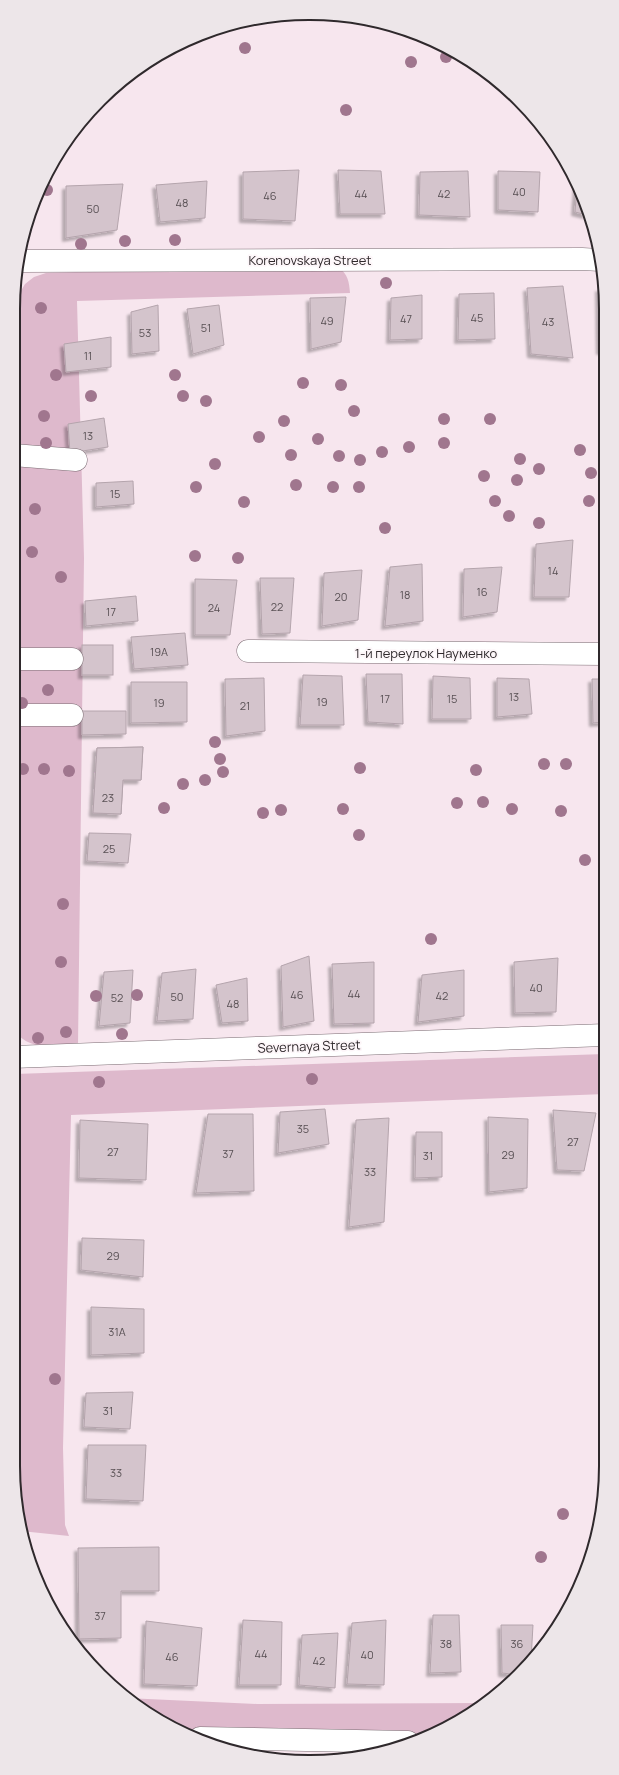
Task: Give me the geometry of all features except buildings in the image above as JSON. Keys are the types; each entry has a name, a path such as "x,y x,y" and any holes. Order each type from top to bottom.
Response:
{"street":[{"name":"Korenovskaya Street","path":"24,261 582,258 594,259"},
{"path":"20,456 76,460"},
{"name":"1-й переулок Науменко","path":"248,651 599,654"},
{"path":"20,659 72,659"},
{"path":"20,715 72,715"},
{"name":"Severnaya Street","path":"20,1057 599,1035"},
{"path":"212,1738 396,1742"}],"shaded area":[{"path":"290,265 339,268 348,279 350,293 77,301 84,558 78,1045 51,1046 35,1045 20,1037 20,310 21,291 25,284 34,277 46,273"},
{"path":"599,1054 599,1094 71,1115 63,1448 65,1525 69,1536 28,1532 22,1503 20,1466 20,1074"},
{"path":"138,1699 257,1704 474,1703 438,1725 408,1738 198,1732 165,1716"}]}
